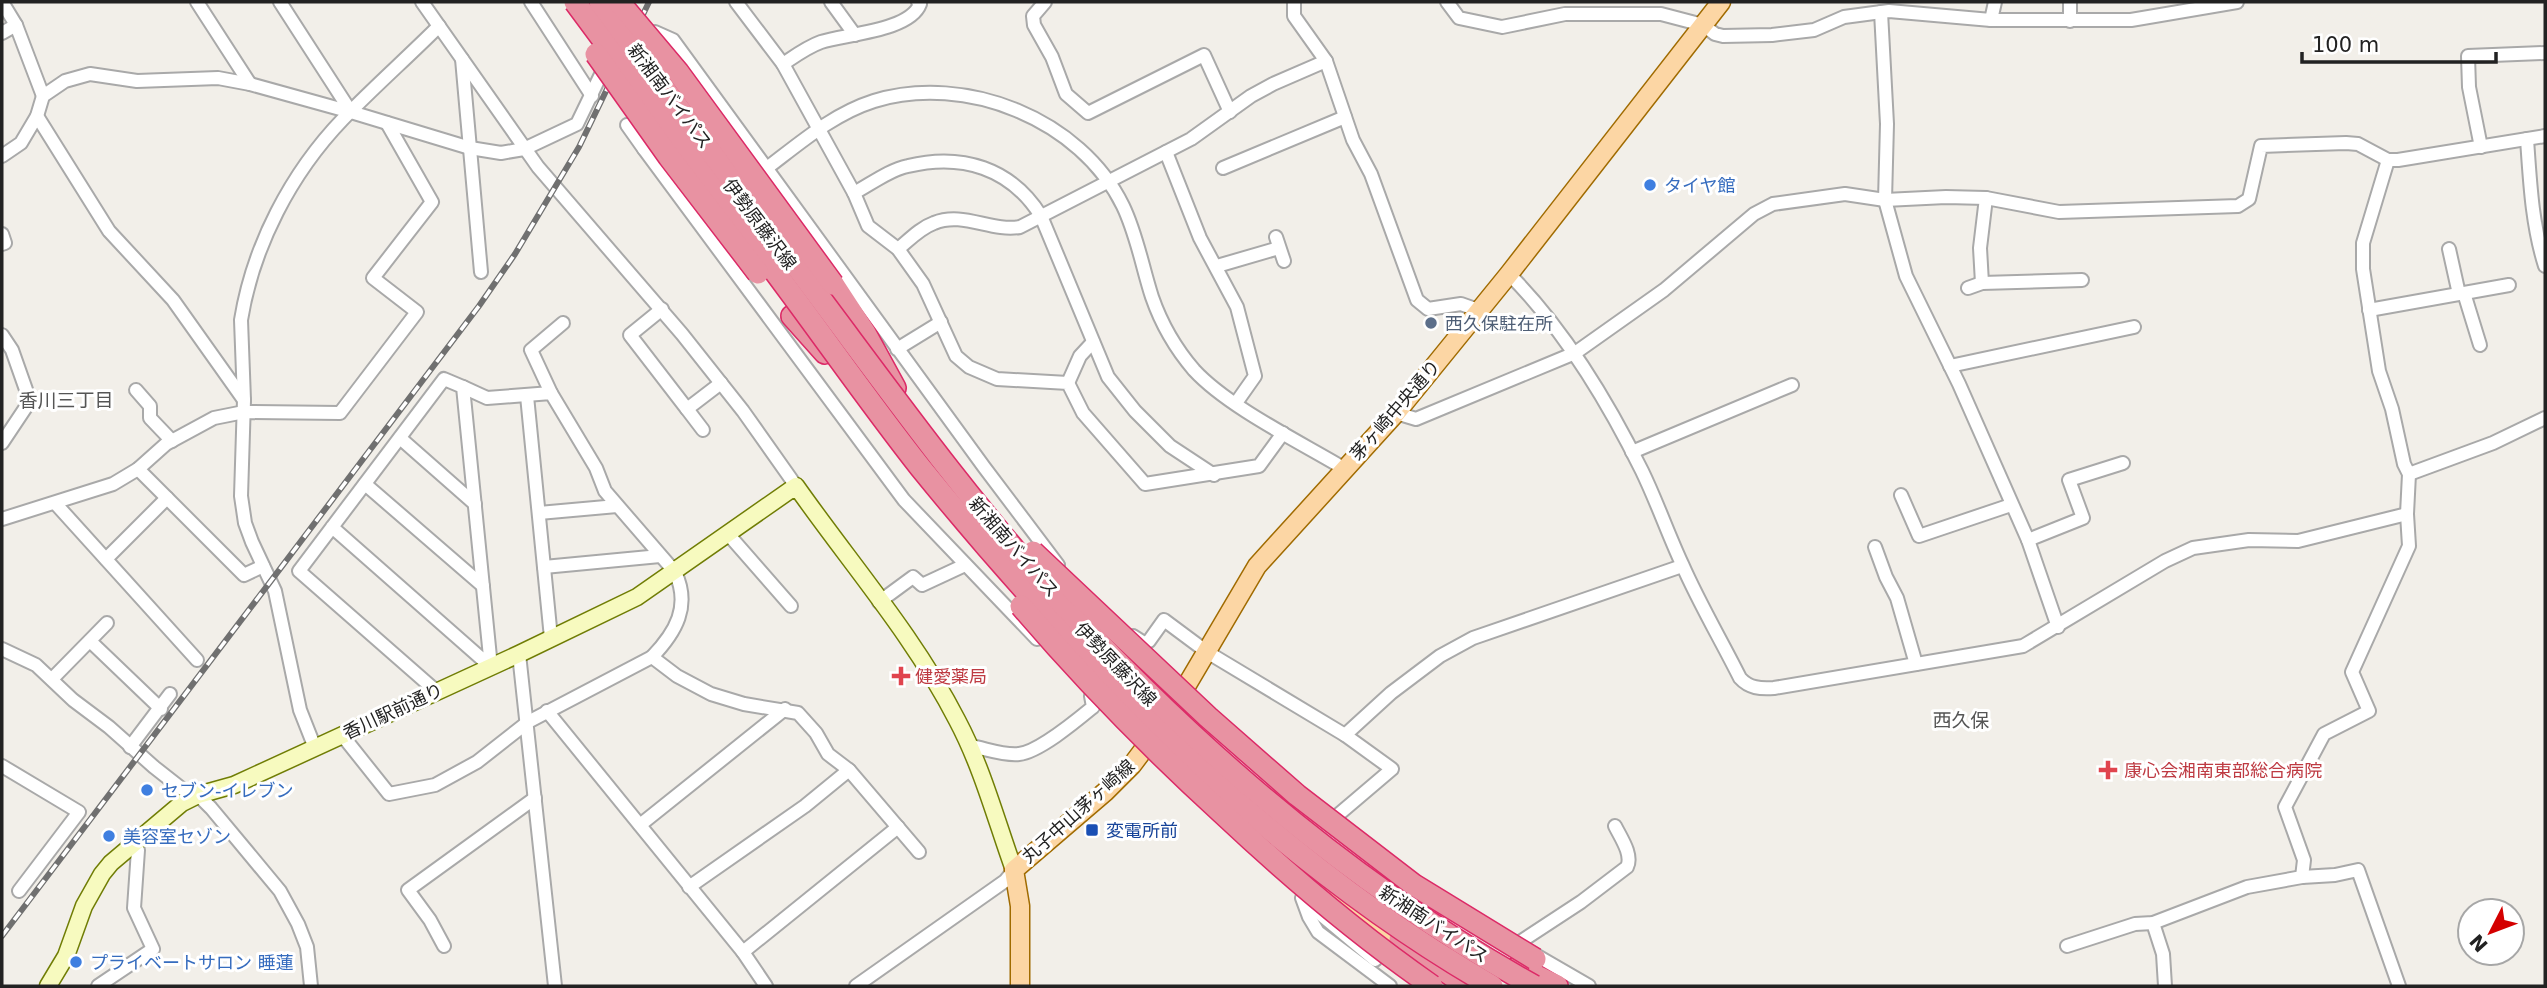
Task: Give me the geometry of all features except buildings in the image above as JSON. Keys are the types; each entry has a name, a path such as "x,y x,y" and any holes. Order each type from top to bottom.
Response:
{"highway":[{"path":"559,2 669,157 792,316 928,454 1208,717 1297,795 1414,885 1535,959 1571,986"},
{"name":"新湘南バイパス","path":"575,2 918,464 994,555 1099,670 1229,793 1331,877 1415,937 1492,986"},
{"name":"新湘南バイパス","path":"600,2 928,454 1057,598 1165,708 1232,770 1292,820 1373,884 1436,928 1531,980"},
{"path":"620,2 678,72 833,285 865,333 928,454"},
{"path":"848,369 872,410 968,541 1050,640 1113,709 1302,887 1371,943 1432,986"},
{"path":"1296,858 1387,930 1467,986"},
{"path":"1415,918 1531,980 1557,986"}],"main road":[{"name":"茅ヶ崎中央通り","path":"1164,722 1258,566 1396,413 1509,274 1721,2"},
{"name":"伊勢原藤沢線","path":"691,141 1023,582 1111,677 1337,863 1446,939 1504,986"},
{"name":"伊勢原藤沢線","path":"928,454 1223,792 1359,915 1450,986"},
{"name":"丸子中山茅ヶ崎線","path":"1020,986 1020,906 1014,870 1105,792 1132,765 1164,722"}],"street":[{"path":"2,2 16,24 43,96 37,116 21,144 2,156"},
{"path":"197,2 250,84"},
{"path":"280,2 351,112"},
{"path":"531,2 593,96"},
{"path":"43,96 65,81 90,74 138,81 218,78 250,84 351,112 470,148 501,153 524,149 577,124 593,96 635,2"},
{"path":"736,2 783,64 854,193 868,226 898,249 923,284 956,356 969,368 997,379 1068,383"},
{"path":"831,2 855,35"},
{"path":"783,64 817,43 898,22 917,11 920,4 918,2"},
{"path":"1045,2 1032,16 1034,25 1052,57 1066,94 1087,113 1204,55 1230,112"},
{"path":"1294,2 1294,16 1326,61 1345,117 1381,200 1417,300 1428,309 1461,304 1478,310"},
{"path":"1447,2 1459,18 1502,27 1565,14 1661,15 1703,25 1715,34 1723,36 1772,35 1814,30 1844,17 1889,11 1991,20 2131,20 2189,6 2237,2"},
{"path":"1991,20 1995,2"},
{"path":"2070,2 2070,21"},
{"path":"427,4 439,26 524,149 662,309 721,383 933,678 970,746 1014,870 1005,881 856,986"},
{"path":"1881,12 1887,124 1885,200 1906,276 1950,366 2028,540 2058,627"},
{"path":"2,33 16,24"},
{"path":"315,748 300,710 275,591 245,523 241,496 244,406 241,320 250,280 275,216 303,166 351,112 439,26"},
{"path":"655,32 673,40 1058,565 1138,641 1149,641 1164,620 1207,652 1345,735 1392,769 1332,820"},
{"path":"2481,148 2469,87 2468,56 2545,53"},
{"path":"461,58 481,272"},
{"path":"898,249 924,228 944,220 965,220 1004,229 1020,227 1166,152 1208,128 1251,96 1273,84 1326,61"},
{"path":"644,149 713,94"},
{"path":"766,168 819,128 850,110 898,96 926,94 986,100 1018,110 1044,123 1089,159 1122,203 1133,228 1152,297 1164,325 1195,370 1236,403 1345,469"},
{"path":"37,116 109,231 173,300 244,406"},
{"path":"1223,168 1345,117"},
{"path":"2,519 113,484 138,469 172,442 214,418 244,406 340,413 417,312 373,278 432,202 387,123"},
{"path":"627,125 904,500 1091,696 1093,707 1068,727 1029,751 1017,755 970,746"},
{"path":"1396,413 1416,419 1575,353 1664,290 1754,214 1773,204 1845,194 1885,200 1986,198 2059,212 2238,206 2249,199 2261,146 2358,144 2388,160 2398,160 2545,136"},
{"path":"2527,139 2532,206 2545,266"},
{"path":"1166,152 1200,238 1237,307 1255,376 1236,403"},
{"path":"2302,877 2304,860 2285,807 2324,734 2369,711 2352,672 2409,546 2409,474 2404,464 2392,408 2379,371 2363,269 2362,243 2388,160"},
{"path":"854,193 906,166 944,161 975,164 998,174 1015,186 1032,201 1041,216 1108,377 1135,411 1170,446 1214,474"},
{"path":"1982,283 1980,248 1986,198"},
{"path":"2,234 5,243 2,244"},
{"path":"1217,266 1277,242 1284,261"},
{"path":"2449,249 2461,293 2480,345"},
{"path":"1509,274 1529,294 1575,353 1597,388 1632,452 1682,566 1746,685 1762,689 1774,688 2024,646 2165,561 2193,548 2249,540 2298,541 2407,514"},
{"path":"1968,288 1982,283 2082,280"},
{"path":"2370,310 2509,285"},
{"path":"662,309 630,335 703,430"},
{"path":"897,349 941,322"},
{"path":"342,735 389,794 435,785 477,762 528,722 652,657 667,641 679,622 683,602 675,572 605,491 596,468 560,411 531,350 563,323"},
{"path":"1950,366 2134,327"},
{"path":"2,335 12,350 30,401 2,443"},
{"path":"1068,383 1080,356 1093,342"},
{"path":"436,691 299,570 444,379 487,398 551,393"},
{"path":"687,409 721,383"},
{"path":"1068,383 1083,413 1145,484 1259,466 1283,433"},
{"path":"1632,452 1792,384"},
{"path":"463,387 491,667"},
{"path":"136,390 150,406 150,418 172,442"},
{"path":"527,396 551,638"},
{"path":"2409,474 2493,443 2545,418"},
{"path":"400,438 475,504"},
{"path":"2028,540 2083,518 2070,480 2123,463"},
{"path":"138,469 244,575 263,566"},
{"path":"365,484 483,586"},
{"name":"香川駅前通り","path":"48,986 66,956 94,888 111,863 183,803 198,795 234,785 637,597 796,486"},
{"path":"1901,495 1919,536 2011,505"},
{"path":"106,559 167,498"},
{"path":"55,503 197,660"},
{"path":"539,513 617,506"},
{"path":"332,527 491,667"},
{"path":"728,534 791,606"},
{"path":"1875,547 1897,598 1916,664"},
{"path":"544,567 660,556"},
{"path":"879,602 913,577 922,585 965,565"},
{"path":"1039,584 1058,565"},
{"path":"1345,735 1440,656 1473,638 1682,566"},
{"path":"52,679 107,623"},
{"path":"90,641 161,709"},
{"path":"2,649 36,665 130,747 182,789 198,795 211,808 280,891 307,947 311,986"},
{"path":"519,654 555,986"},
{"path":"652,657 677,676 710,694 744,704 798,713 816,733 828,754 849,770 919,852"},
{"path":"1091,696 1111,677"},
{"path":"130,747 170,694"},
{"path":"640,825 785,709"},
{"path":"547,711 743,952 766,986"},
{"path":"2,766 79,812 19,891"},
{"path":"689,887 805,806 849,770"},
{"path":"1206,809 1223,792"},
{"path":"1191,795 1363,952 1375,960 1377,957"},
{"path":"1280,817 1300,797 1425,889 1589,986"},
{"path":"444,946 430,920 408,890 535,798"},
{"path":"1517,944 1581,902 1627,867 1630,863 1629,857 1615,826"},
{"path":"743,952 898,827"},
{"path":"98,986 153,949 134,908 138,850 132,843"},
{"path":"2067,946 2135,924 2153,923 2247,887 2358,870 2399,986"},
{"path":"1302,898 1318,932 1390,986"},
{"path":"2153,923 2163,954 2165,986"},
{"path":"1415,959 1419,986"}],"railway":[{"path":"2,936 479,306 515,254 579,147 649,2"}],"place":[{"name":"タイヤ館","path":"1650,185"},
{"name":"西久保駐在所","path":"1431,323"},
{"name":"健愛薬局","path":"901,676"},
{"name":"康心会湘南東部総合病院","path":"2108,770"},
{"name":"セブン-イレブン","path":"147,790"},
{"name":"変電所前","path":"1092,830"},
{"name":"美容室セゾン","path":"109,836"},
{"name":"プライベートサロン 睡蓮","path":"76,962"}],"district":[{"name":"香川三丁目","path":"66,400"},
{"name":"西久保","path":"1961,720"}]}
